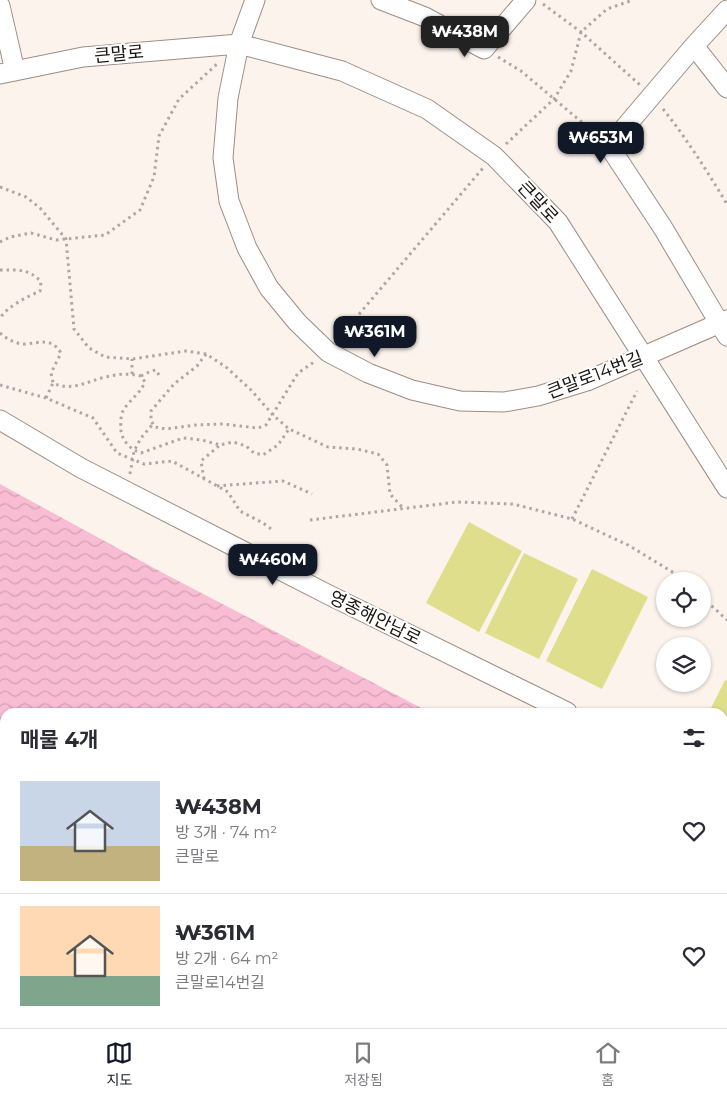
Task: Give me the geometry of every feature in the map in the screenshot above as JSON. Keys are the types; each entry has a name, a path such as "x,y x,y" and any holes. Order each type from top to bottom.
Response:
{"street":[{"path":"239,44 255,0"},
{"path":"381,0 425,17 484,50 526,0"},
{"path":"0,6 8,72"},
{"path":"724,327 663,228 609,146 727,10"},
{"name":"큰말로","path":"8,72 84,57 239,44 342,71 426,109 494,156 558,222 727,488"},
{"name":"큰말로14번길","path":"239,44 228,98 223,158 229,201 247,248 269,288 297,322 328,352 368,373 412,390 460,401 504,402 538,396 587,381 643,357 724,327"},
{"path":"694,46 727,88"},
{"name":"영종해안남로","path":"0,420 81,468 329,596 559,708"}],"path":[{"path":"206,354 197,366 174,384 151,411 151,421 155,427 166,429 223,424 258,428 266,425 298,373 328,352 494,156 554,99 571,72 581,32 607,9 633,0"},
{"path":"0,242 31,232 56,240 106,235 140,210 154,177 159,136 179,98 239,44"},
{"path":"484,50 521,71 609,146"},
{"path":"0,187 26,197 40,208 66,239 74,329 88,348 105,357 132,359 186,351 206,354 226,367 251,390 272,415 289,429 328,446 357,449 378,454 387,465 390,494 403,508"},
{"path":"0,270 22,270 36,276 41,282 40,291 30,295 4,312 0,318"},
{"path":"0,333 11,342 24,344 40,341 51,343 58,348 61,353 51,373 53,383 46,398"},
{"path":"132,359 132,374"},
{"path":"53,383 62,387 82,385 106,377 132,374 141,376 151,370 156,370 159,379"},
{"path":"141,376 145,382 141,391 131,400 122,413 120,427 124,441 134,451 141,453 183,438 202,440 220,445"},
{"path":"0,385 46,398 93,418 117,453 144,464 172,461 228,492 240,511 274,531"},
{"path":"572,519 637,392"},
{"path":"129,480 134,451 141,438 153,424"},
{"path":"204,479 201,461 220,445 233,442 246,446 254,453 263,455 278,445 289,429"},
{"path":"217,486 283,481 312,494"},
{"path":"310,520 457,502 513,504 572,519 628,545 672,572"},
{"path":"711,606 727,620"}],"shaded area":[{"path":"469,522 522,551 479,632 426,603"},
{"path":"524,553 578,579 539,659 485,633"},
{"path":"592,569 648,597 602,689 546,661"},
{"path":"725,680 727,681 727,708 711,708"}],"water":[{"path":"0,484 165,574 421,708 0,708"}]}
